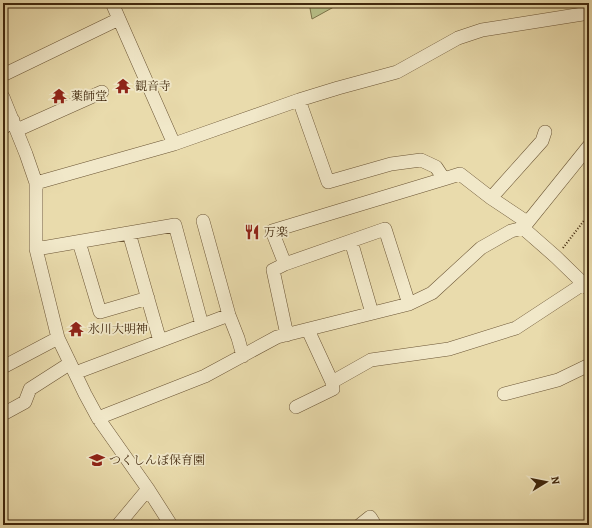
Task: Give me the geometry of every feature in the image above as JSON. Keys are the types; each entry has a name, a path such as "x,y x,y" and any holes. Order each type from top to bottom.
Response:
{"street":[{"path":"112,3 174,144"},
{"path":"36,183 174,144 299,100 397,72 458,38 482,30 589,13"},
{"path":"3,75 119,19"},
{"path":"11,126 102,92"},
{"path":"3,97 11,126 26,154 36,183 36,249 58,338 84,394 98,418 148,489 171,525"},
{"path":"299,100 328,182 391,164 421,160 436,167 444,179"},
{"path":"491,198 542,141 545,132"},
{"path":"98,418 205,376 277,337 409,304 432,293 481,248 525,225 589,146"},
{"path":"285,264 272,231 460,174 525,225 586,287 516,328 449,349 371,360 332,382"},
{"path":"203,221 229,315 243,356"},
{"path":"36,249 175,226 202,325"},
{"path":"287,335 273,270 285,264 385,229 409,304"},
{"path":"129,233 160,341"},
{"path":"351,241 372,313"},
{"path":"79,242 100,312 148,298"},
{"path":"3,414 25,402 30,389 72,369 160,341 229,315"},
{"path":"296,407 333,389 332,382 308,330"},
{"path":"3,367 58,338"},
{"path":"504,394 558,380 589,365"},
{"path":"118,525 148,489"},
{"path":"360,525 370,517 375,525"}],"path":[{"path":"556,257 589,214"}],"green space":[{"path":"309,3 341,3 312,19"}],"place":[{"name":"観音寺","path":"123,86"},
{"name":"薬師堂","path":"59,96"},
{"name":"万楽","path":"252,232"},
{"name":"氷川大明神","path":"76,329"},
{"name":"つくしんぼ保育園","path":"97,460"}]}
